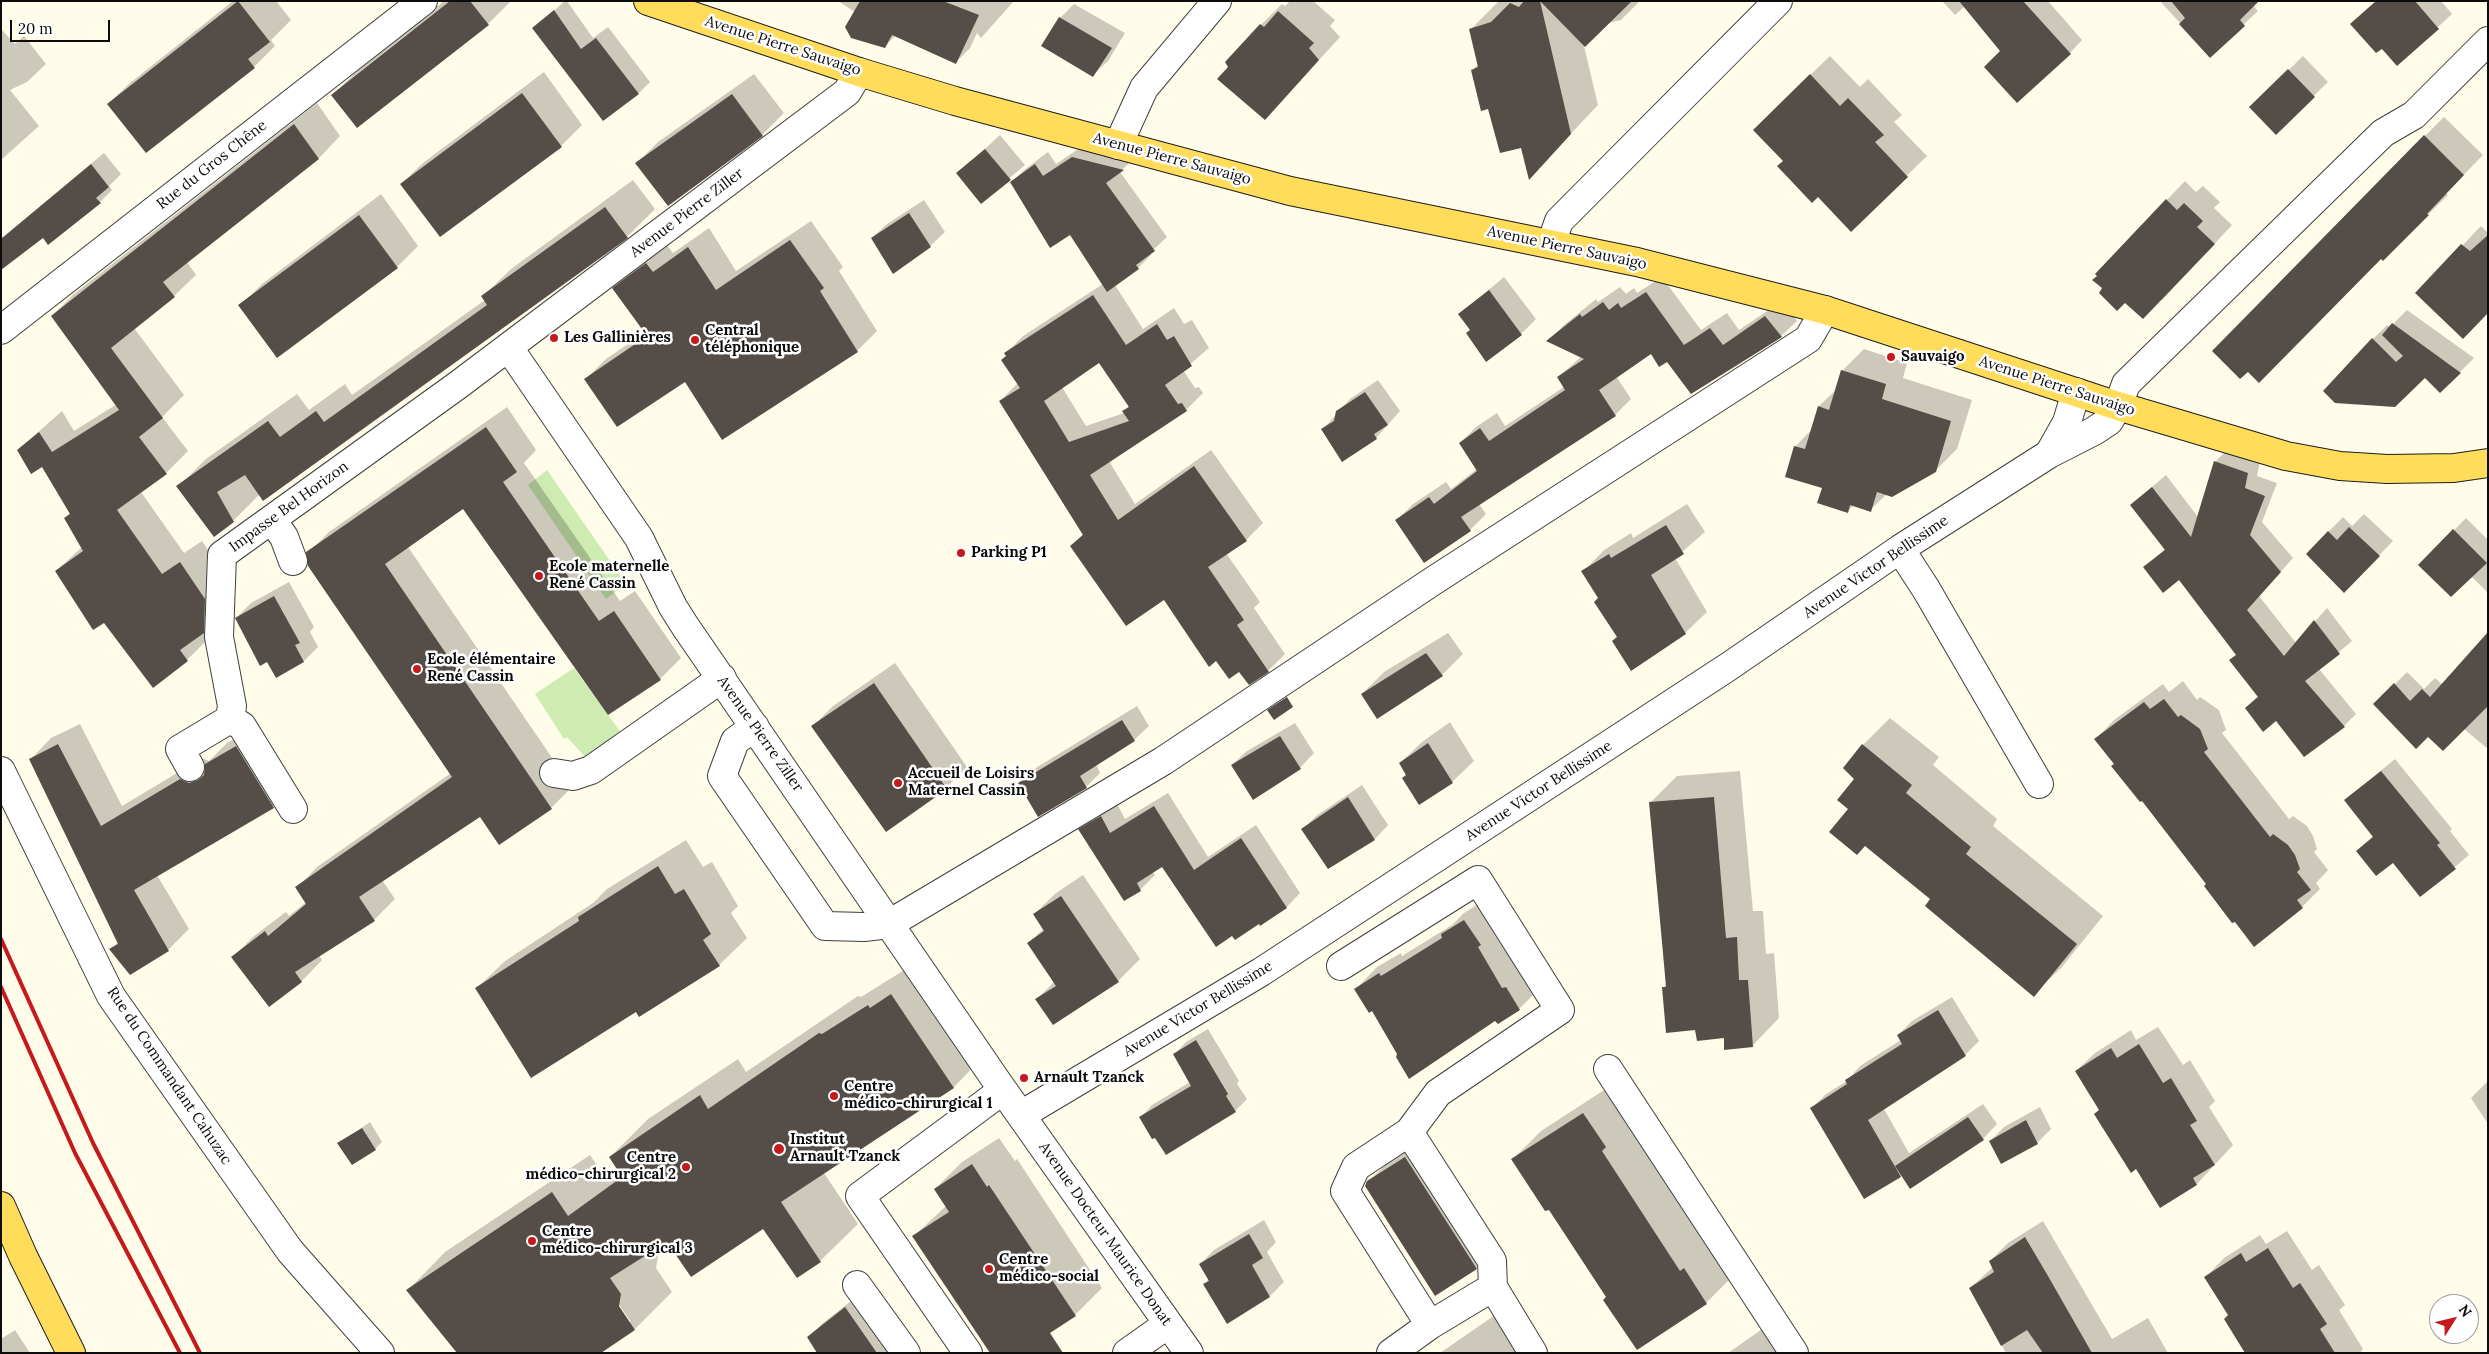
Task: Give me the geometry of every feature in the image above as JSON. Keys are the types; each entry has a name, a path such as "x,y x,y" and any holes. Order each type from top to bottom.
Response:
{"main road":[{"name":"Avenue Pierre Sauvaigo","path":"654,2 859,72 955,101 1290,192 1637,262 1825,310 2118,406 2286,456 2340,466 2387,469 2454,468 2488,464"},
{"path":"1,1206 23,1256 71,1353"}],"street":[{"name":"Rue du Gros Chêne","path":"1,330 423,1"},
{"path":"1118,144 1144,88 1217,1"},
{"path":"1551,244 1558,221 1778,1"},
{"name":"Avenue Victor Bellissime","path":"1021,1115 1260,972 1728,667 1900,550 2049,454 2094,432 2109,421 2118,406 2126,384 2383,133 2414,115 2488,41"},
{"name":"Avenue Pierre Ziller","path":"859,72 847,92 500,354 639,538 673,607 1021,1115"},
{"path":"755,726 735,741 722,776 825,926 864,927 889,924 1163,761 1433,581 1808,339 1825,310"},
{"name":"Impasse Bel Horizon","path":"230,719 232,706 219,637 222,555 500,354"},
{"name":"Avenue Victor Bellissime","path":"2049,454 2067,422 2076,392"},
{"path":"272,520 284,537 293,561"},
{"path":"1900,550 1926,589 2039,784"},
{"path":"554,773 573,776 591,770 722,678"},
{"path":"190,767 180,749 230,719 242,726 292,809"},
{"name":"Rue du Commandant Cahuzac","path":"1,771 111,996 290,1251 380,1353"},
{"path":"1342,966 1478,880 1560,1010 1438,1093 1409,1132 1356,1168 1345,1191 1430,1325"},
{"path":"1608,1069 1794,1353"},
{"path":"968,1353 860,1196 1003,1090"},
{"name":"Avenue Docteur Maurice Donat","path":"1021,1115 1189,1353"},
{"path":"1409,1132 1492,1262 1493,1287 1533,1353"},
{"path":"857,1285 906,1353"},
{"path":"1391,1353 1430,1325 1493,1287"},
{"path":"1127,1353 1168,1324"}],"green space":[{"path":"547,470 626,584 606,599 528,485"},
{"path":"574,668 622,734 586,758 567,737 564,739 535,694"}],"building":[{"path":"238,1 270,42 248,59 255,68 146,153 107,104"},
{"path":"450,1 470,1 489,25 357,128 331,95"},
{"path":"860,1 943,1 979,15 956,64 892,35 885,48 851,38 845,27"},
{"path":"1524,1 1540,1 1571,134 1529,180 1521,148 1500,153 1488,109 1481,111 1471,70 1478,67 1469,29 1491,22 1510,3 1519,7"},
{"path":"1540,1 1632,1 1585,47"},
{"path":"1959,1 2023,1 2071,54 2017,103 1984,67 2000,51"},
{"path":"2171,1 2259,1 2240,20 2245,26 2210,58 2179,24 2185,18"},
{"path":"2376,1 2415,1 2439,29 2397,66 2382,49 2376,53 2350,24"},
{"path":"554,10 581,49 596,38 639,94 603,121 532,28"},
{"path":"1278,11 1314,43 1309,48 1319,60 1265,120 1217,79 1228,67 1225,62 1260,24 1264,27"},
{"path":"1059,17 1112,48 1093,77 1041,46"},
{"path":"2288,69 2315,97 2276,135 2249,107"},
{"path":"1810,74 1840,106 1848,98 1884,135 1875,142 1908,177 1851,232 1818,197 1812,203 1777,166 1783,161 1753,130"},
{"path":"522,93 562,147 440,237 400,184"},
{"path":"732,94 763,136 668,206 635,163"},
{"path":"294,124 319,159 163,282 175,297 111,348 163,418 139,437 167,474 117,510 162,574 180,562 205,599 204,633 180,650 188,661 153,688 104,623 93,630 55,571 83,551 64,518 70,514 42,467 31,474 17,450 39,432 52,452 119,410 51,316"},
{"path":"2424,135 2464,175 2427,214 2429,215 2383,261 2381,259 2259,383 2248,372 2240,379 2212,351"},
{"path":"985,149 1011,180 981,204 956,173"},
{"path":"1072,157 1124,170 1106,183 1155,251 1136,265 1139,269 1107,292 1070,235 1050,248 1010,182 1035,164 1043,176"},
{"path":"91,164 109,187 96,198 101,203 48,245 43,238 1,270 1,239"},
{"path":"2166,199 2177,210 2184,203 2203,221 2197,227 2215,244 2143,319 2125,303 2117,311 2099,293 2102,288 2092,280 2097,276 2095,274"},
{"path":"605,207 628,238 263,501 245,475 217,492 234,522 214,537 176,486 268,421 280,437 316,411 324,422 487,305 481,296"},
{"path":"909,213 931,247 893,274 871,238"},
{"path":"359,215 398,268 277,358 238,305"},
{"path":"2488,235 2488,313 2463,339 2415,293 2461,244 2470,251"},
{"path":"790,240 824,288 820,291 858,352 722,440 685,382 617,427 584,379 647,336 612,288 646,263 653,272 688,247 716,290"},
{"path":"1489,290 1522,335 1486,362 1466,333 1470,330 1458,314"},
{"path":"1646,292 1684,345 1710,328 1723,345 1765,316 1782,337 1691,394 1667,362 1659,367 1651,354 1599,390 1616,416 1461,517 1471,531 1424,563 1395,520 1429,497 1434,504 1477,471 1459,443 1480,428 1489,441 1565,390 1557,377 1584,359 1546,341 1580,314 1582,317 1603,302 1609,310 1618,303 1621,308"},
{"path":"1093,295 1126,345 1157,324 1167,340 1174,336 1192,366 1165,385 1178,404 1182,403 1187,411 1090,475 1118,520 1194,466 1247,541 1208,567 1244,620 1237,625 1269,672 1249,685 1239,672 1229,679 1216,661 1209,667 1164,600 1126,626 1070,546 1083,535 999,401 1020,388 1001,360 1006,356 1004,353","holes":["1099,363 1129,407 1122,411 1129,421 1069,442 1044,401"]},
{"path":"2392,323 2461,373 2440,393 2425,378 2395,407 2335,403 2323,391 2372,338 2396,362 2403,356 2382,335"},
{"path":"1841,370 1886,384 1882,399 1951,421 1936,472 1892,497 1877,492 1871,512 1850,505 1848,513 1817,503 1822,488 1785,477 1794,446 1805,449 1818,406 1829,410"},
{"path":"1365,392 1388,425 1374,434 1377,439 1342,462 1321,429 1334,421 1336,411"},
{"path":"486,427 517,472 503,482 599,621 614,611 661,680 608,715 463,509 385,564 552,809 499,845 480,817 359,897 375,921 295,972 302,982 269,1007 231,957 265,931 268,936 306,904 295,887 452,777 308,566 306,552"},
{"path":"2214,461 2248,473 2245,488 2265,496 2250,535 2281,572 2247,610 2284,656 2314,620 2340,654 2305,681 2345,727 2304,757 2276,721 2263,732 2245,708 2258,697 2229,660 2236,655 2179,580 2163,593 2143,567 2165,550 2130,505 2152,487 2191,537"},
{"path":"1666,525 1684,554 1651,575 1686,634 1631,671 1612,641 1617,637 1594,602 1598,598 1581,571 1609,554 1611,558"},
{"path":"2349,527 2380,556 2344,593 2306,554 2328,531 2337,540"},
{"path":"2453,529 2487,563 2451,597 2418,565"},
{"path":"274,596 300,643 295,645 304,662 276,678 267,662 260,666 235,618"},
{"path":"2488,632 2488,706 2443,751 2428,737 2416,749 2373,704 2394,683 2410,701 2422,689 2430,697"},
{"path":"1426,653 1443,676 1377,719 1361,694"},
{"path":"874,683 947,789 886,832 811,726"},
{"path":"1287,697 1293,707 1274,720 1267,710"},
{"path":"2164,699 2178,717 2181,715 2200,729 2208,749 2204,752 2270,837 2273,834 2288,845 2295,855 2300,869 2297,872 2311,890 2297,900 2303,908 2254,947 2235,922 2232,923 2204,886 2206,884 2142,801 2140,802 2111,766 2114,764 2094,739 2144,702 2150,709"},
{"path":"1122,720 1135,741 1080,776 1087,788 1038,817 1018,783"},
{"path":"1280,736 1301,769 1253,800 1231,765"},
{"path":"1428,743 1453,783 1419,805 1402,778 1406,775 1399,763"},
{"path":"58,744 101,826 180,779 189,783 198,780 204,775 205,764 236,746 274,808 134,890 169,951 130,975 109,949 118,944 29,759"},
{"path":"1862,744 1912,785 1906,793 1971,847 1966,854 2077,944 2034,997 1925,906 1930,899 1865,846 1857,855 1829,832 1848,809 1837,800 1854,779 1843,768"},
{"path":"2381,771 2440,843 2437,845 2456,869 2420,897 2393,863 2376,876 2356,851 2373,837 2344,800"},
{"path":"1348,797 1375,840 1328,869 1301,829"},
{"path":"1714,797 1726,938 1737,937 1739,980 1748,980 1753,1047 1724,1050 1724,1038 1697,1041 1695,1030 1666,1033 1662,987 1666,987 1649,802"},
{"path":"1154,806 1194,870 1241,838 1287,908 1235,940 1232,936 1216,947 1162,867 1137,883 1141,891 1124,901 1078,829 1101,816 1110,833"},
{"path":"658,866 675,894 684,889 711,934 703,940 720,966 639,1017 636,1012 531,1078 475,988 579,921 578,917"},
{"path":"1061,896 1119,982 1053,1025 1035,999 1056,986 1027,943 1044,931 1033,914"},
{"path":"1464,920 1481,945 1478,947 1502,988 1506,987 1520,1010 1498,1024 1495,1021 1409,1079 1372,1011 1369,1013 1354,989 1379,973 1381,976 1442,938 1441,934"},
{"path":"891,994 954,1088 781,1202 821,1262 797,1278 763,1229 691,1277 667,1242 610,1278 621,1294 619,1306 635,1330 601,1353 457,1353 406,1290 552,1192 568,1216 622,1177 609,1157 700,1095 708,1109 819,1033 822,1034 868,1005 870,1008"},
{"path":"1938,1010 1966,1056 1868,1120 1901,1177 1864,1199 1810,1108 1847,1084 1845,1080 1902,1044 1897,1035"},
{"path":"1196,1040 1228,1094 1226,1096 1236,1112 1166,1155 1155,1138 1152,1139 1139,1117 1191,1086 1173,1054"},
{"path":"2139,1044 2163,1083 2171,1078 2197,1121 2190,1125 2215,1165 2193,1178 2197,1185 2160,1208 2136,1169 2131,1173 2094,1114 2099,1110 2075,1071 2111,1048 2117,1058"},
{"path":"1583,1113 1606,1147 1602,1151 1680,1271 1684,1268 1707,1304 1637,1350 1603,1300 1606,1297 1549,1210 1545,1211 1511,1159"},
{"path":"1968,1117 1984,1140 1910,1189 1895,1166"},
{"path":"2026,1120 2038,1144 2001,1164 1989,1141"},
{"path":"362,1128 376,1150 352,1165 337,1143"},
{"path":"1405,1157 1477,1269 1435,1296 1365,1186 1367,1181"},
{"name":"Centre médico-social","path":"972,1164 987,1187 989,1185 1076,1316 1050,1333 1063,1353 990,1353 912,1236 949,1212 934,1189"},
{"path":"1249,1234 1263,1258 1252,1265 1270,1297 1227,1324 1203,1284 1209,1281 1199,1264"},
{"path":"2025,1237 2092,1353 2043,1353 2027,1330 2001,1346 1969,1288 1994,1272 1989,1261"},
{"path":"2268,1248 2293,1288 2300,1283 2327,1324 2320,1329 2335,1353 2245,1353 2224,1319 2228,1315 2204,1277 2241,1253 2246,1262"},
{"path":"845,1307 877,1353 817,1353 807,1337"}],"railway":[{"path":"1,939 93,1143 200,1353"},
{"path":"1,987 75,1153 180,1353"}],"place":[{"name":"Les Gallinières","path":"554,338"},
{"name":"Central téléphonique","path":"695,340"},
{"name":"Sauvaigo","path":"1891,357"},
{"name":"Parking P1","path":"961,553"},
{"name":"Ecole maternelle René Cassin","path":"539,576"},
{"name":"Ecole élémentaire René Cassin","path":"417,669"},
{"name":"Accueil de Loisirs Maternel Cassin","path":"898,783"},
{"name":"Arnault Tzanck","path":"1024,1078"},
{"name":"Centre médico-chirurgical 1","path":"834,1096"},
{"name":"Institut Arnault Tzanck","path":"779,1149"},
{"name":"Centre médico-chirurgical 2","path":"686,1167"},
{"name":"Centre médico-chirurgical 3","path":"532,1241"},
{"name":"Centre médico-social","path":"989,1269"}]}
